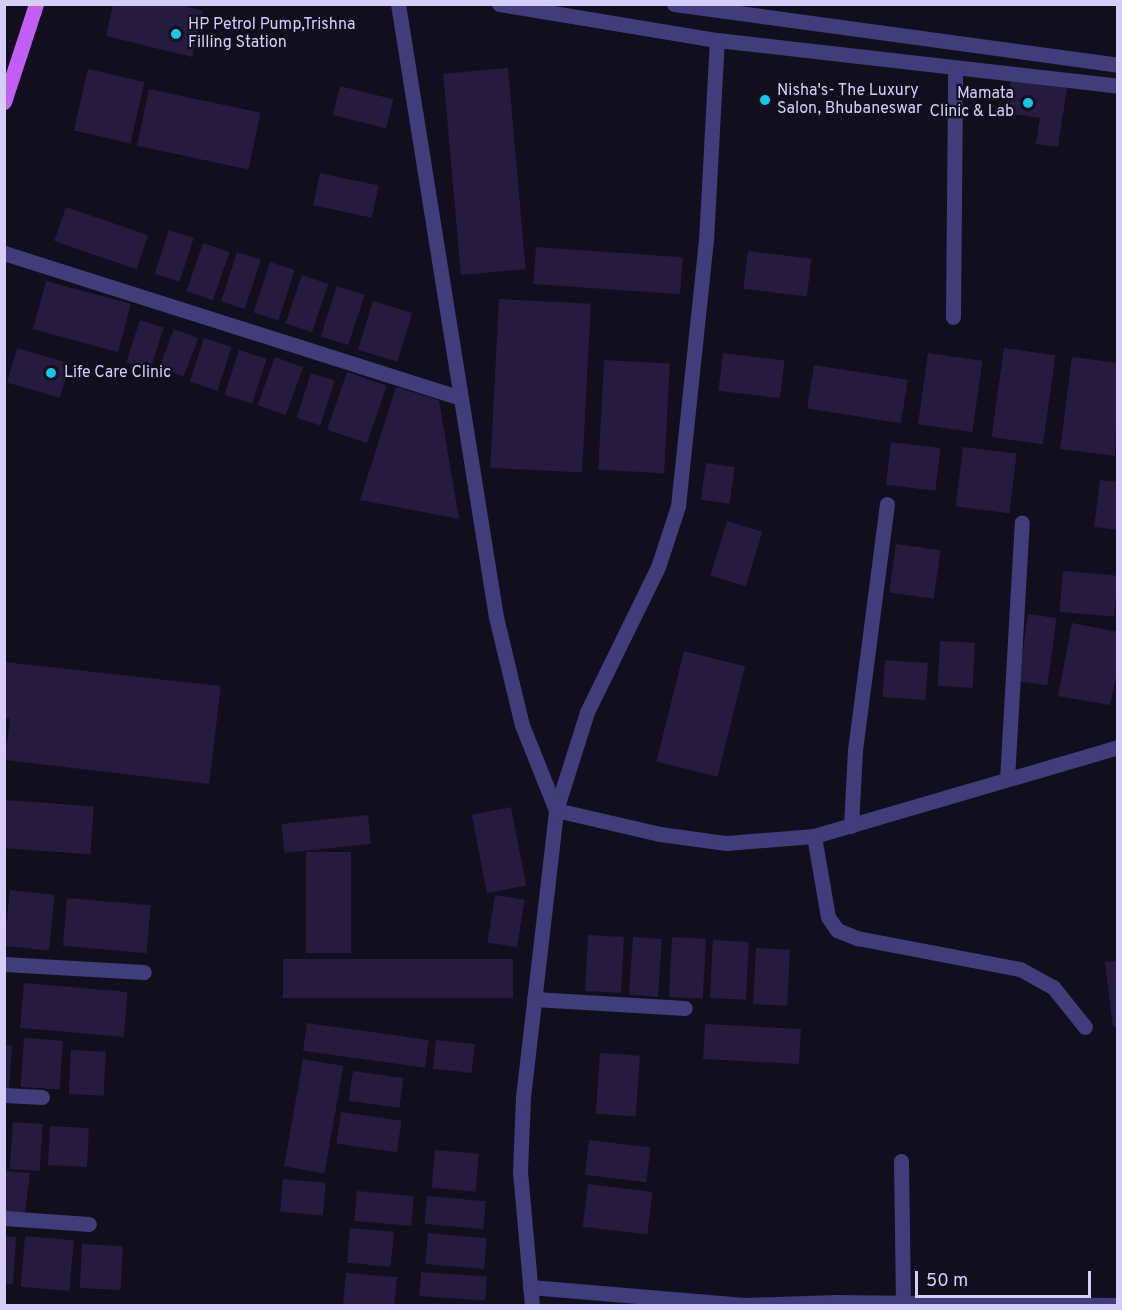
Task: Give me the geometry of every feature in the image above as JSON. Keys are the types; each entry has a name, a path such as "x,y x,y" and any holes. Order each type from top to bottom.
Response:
{"main road":[{"path":"4,102 36,4"}],"street":[{"path":"399,4 496,617 522,725 556,810"},
{"path":"499,4 717,40 1118,86"},
{"path":"674,4 736,10 1118,65"},
{"path":"532,1305 520,1172 523,1097 556,810 587,712 654,577 678,506 705,252 717,40"},
{"path":"953,317 955,68"},
{"path":"4,254 461,398"},
{"path":"851,826 855,750 887,504"},
{"path":"1007,780 1022,522"},
{"path":"556,810 660,834 726,843 814,836 1118,747"},
{"path":"814,836 828,917 837,930 857,939 1020,969 1053,987 1085,1027"},
{"path":"4,964 144,972"},
{"path":"534,999 685,1008"},
{"path":"4,1095 42,1098"},
{"path":"901,1161 903,1303"},
{"path":"4,1218 89,1224"},
{"path":"530,1287 744,1305 903,1303 1118,1305"}],"building":[{"path":"113,4 177,4 203,11 192,57 106,36"},
{"path":"508,68 526,269 461,275 443,74"},
{"path":"88,69 145,82 130,143 74,130"},
{"path":"1011,80 1067,88 1058,147 1036,144 1040,118 1006,113"},
{"path":"340,86 393,99 386,128 333,115"},
{"path":"149,89 261,113 248,169 137,146"},
{"path":"320,173 379,185 372,218 313,205"},
{"path":"66,207 148,235 137,269 54,241"},
{"path":"169,230 194,238 180,282 155,274"},
{"path":"203,243 229,252 213,300 186,291"},
{"path":"536,247 683,257 680,294 533,284"},
{"path":"748,251 812,259 807,297 743,289"},
{"path":"237,252 261,260 245,309 221,301"},
{"path":"270,262 295,270 278,320 254,312"},
{"path":"302,275 328,284 312,332 285,323"},
{"path":"46,281 131,304 118,352 33,329"},
{"path":"337,286 365,295 348,345 321,336"},
{"path":"499,299 591,304 582,473 490,468"},
{"path":"373,301 412,313 397,362 358,350"},
{"path":"140,320 164,328 150,371 126,363"},
{"path":"174,329 198,338 184,377 159,367"},
{"path":"204,338 232,347 217,391 190,382"},
{"path":"17,348 70,363 60,398 7,383"},
{"path":"1004,348 1055,355 1043,444 991,437"},
{"path":"239,350 267,359 252,404 224,395"},
{"path":"723,353 785,361 780,398 718,391"},
{"path":"928,353 982,361 972,432 918,424"},
{"path":"275,357 303,367 286,415 258,405"},
{"path":"1072,357 1118,363 1115,456 1060,449"},
{"path":"604,360 670,363 664,473 598,470"},
{"path":"814,365 908,380 901,423 807,408"},
{"path":"347,372 387,386 367,443 327,430"},
{"path":"311,373 335,381 320,425 296,418"},
{"path":"396,387 439,400 459,519 360,500"},
{"path":"891,442 941,448 935,491 886,485"},
{"path":"963,447 1017,454 1009,513 956,507"},
{"path":"706,463 735,467 730,504 701,500"},
{"path":"1100,480 1118,482 1118,530 1094,527"},
{"path":"727,521 762,532 746,586 710,576"},
{"path":"896,544 941,550 934,599 889,593"},
{"path":"1063,571 1118,576 1114,617 1059,612"},
{"path":"1028,614 1057,618 1047,685 1019,681"},
{"path":"1072,623 1118,632 1118,668 1110,705 1058,696"},
{"path":"940,641 975,643 973,688 938,686"},
{"path":"684,651 745,666 718,777 656,762"},
{"path":"885,660 928,663 925,700 882,697"},
{"path":"4,662 221,686 209,784 5,760 10,719 4,718"},
{"path":"4,800 94,806 90,854 4,848"},
{"path":"511,807 526,886 487,893 472,815"},
{"path":"368,815 371,844 285,853 281,824"},
{"path":"306,852 351,852 351,953 306,953"},
{"path":"10,890 55,895 49,950 4,946"},
{"path":"495,895 525,900 517,947 487,942"},
{"path":"67,898 151,905 146,953 63,946"},
{"path":"588,935 624,937 621,993 585,991"},
{"path":"633,937 662,939 658,997 629,995"},
{"path":"672,937 706,939 703,999 669,997"},
{"path":"713,940 749,942 746,1000 710,998"},
{"path":"756,948 790,950 787,1006 753,1004"},
{"path":"283,959 513,959 513,998 283,998"},
{"path":"1118,961 1118,1026 1113,1027 1105,962"},
{"path":"24,983 128,992 124,1037 20,1028"},
{"path":"307,1023 429,1040 425,1068 303,1051"},
{"path":"705,1024 801,1029 799,1064 703,1059"},
{"path":"24,1038 63,1041 59,1090 21,1087"},
{"path":"436,1040 475,1044 472,1073 433,1069"},
{"path":"4,1045 12,1046 9,1088 4,1087"},
{"path":"71,1050 106,1052 104,1096 69,1094"},
{"path":"600,1053 640,1056 636,1117 596,1114"},
{"path":"303,1059 343,1066 324,1173 284,1166"},
{"path":"353,1071 404,1078 399,1108 349,1101"},
{"path":"341,1112 401,1120 397,1152 337,1144"},
{"path":"13,1122 43,1124 40,1171 10,1169"},
{"path":"50,1126 89,1128 87,1167 48,1165"},
{"path":"589,1140 651,1148 646,1182 585,1175"},
{"path":"435,1150 479,1154 476,1192 432,1188"},
{"path":"4,1171 30,1173 25,1214 4,1213"},
{"path":"283,1179 326,1183 323,1216 280,1212"},
{"path":"588,1184 653,1192 647,1235 583,1227"},
{"path":"357,1191 414,1196 411,1226 354,1221"},
{"path":"427,1196 486,1201 483,1229 425,1224"},
{"path":"350,1228 394,1232 391,1267 347,1263"},
{"path":"428,1233 487,1238 484,1269 425,1264"},
{"path":"4,1236 16,1237 13,1284 4,1284"},
{"path":"25,1236 74,1240 69,1291 21,1287"},
{"path":"82,1244 123,1246 121,1290 80,1288"},
{"path":"421,1272 487,1277 485,1301 419,1296"},
{"path":"346,1273 397,1277 394,1306 343,1306"}],"place":[{"name":"HP Petrol Pump,Trishna Filling Station","path":"176,34"},
{"name":"Nisha's- The Luxury Salon, Bhubaneswar","path":"765,100"},
{"name":"Mamata Clinic & Lab","path":"1028,103"},
{"name":"Life Care Clinic","path":"51,373"}]}
